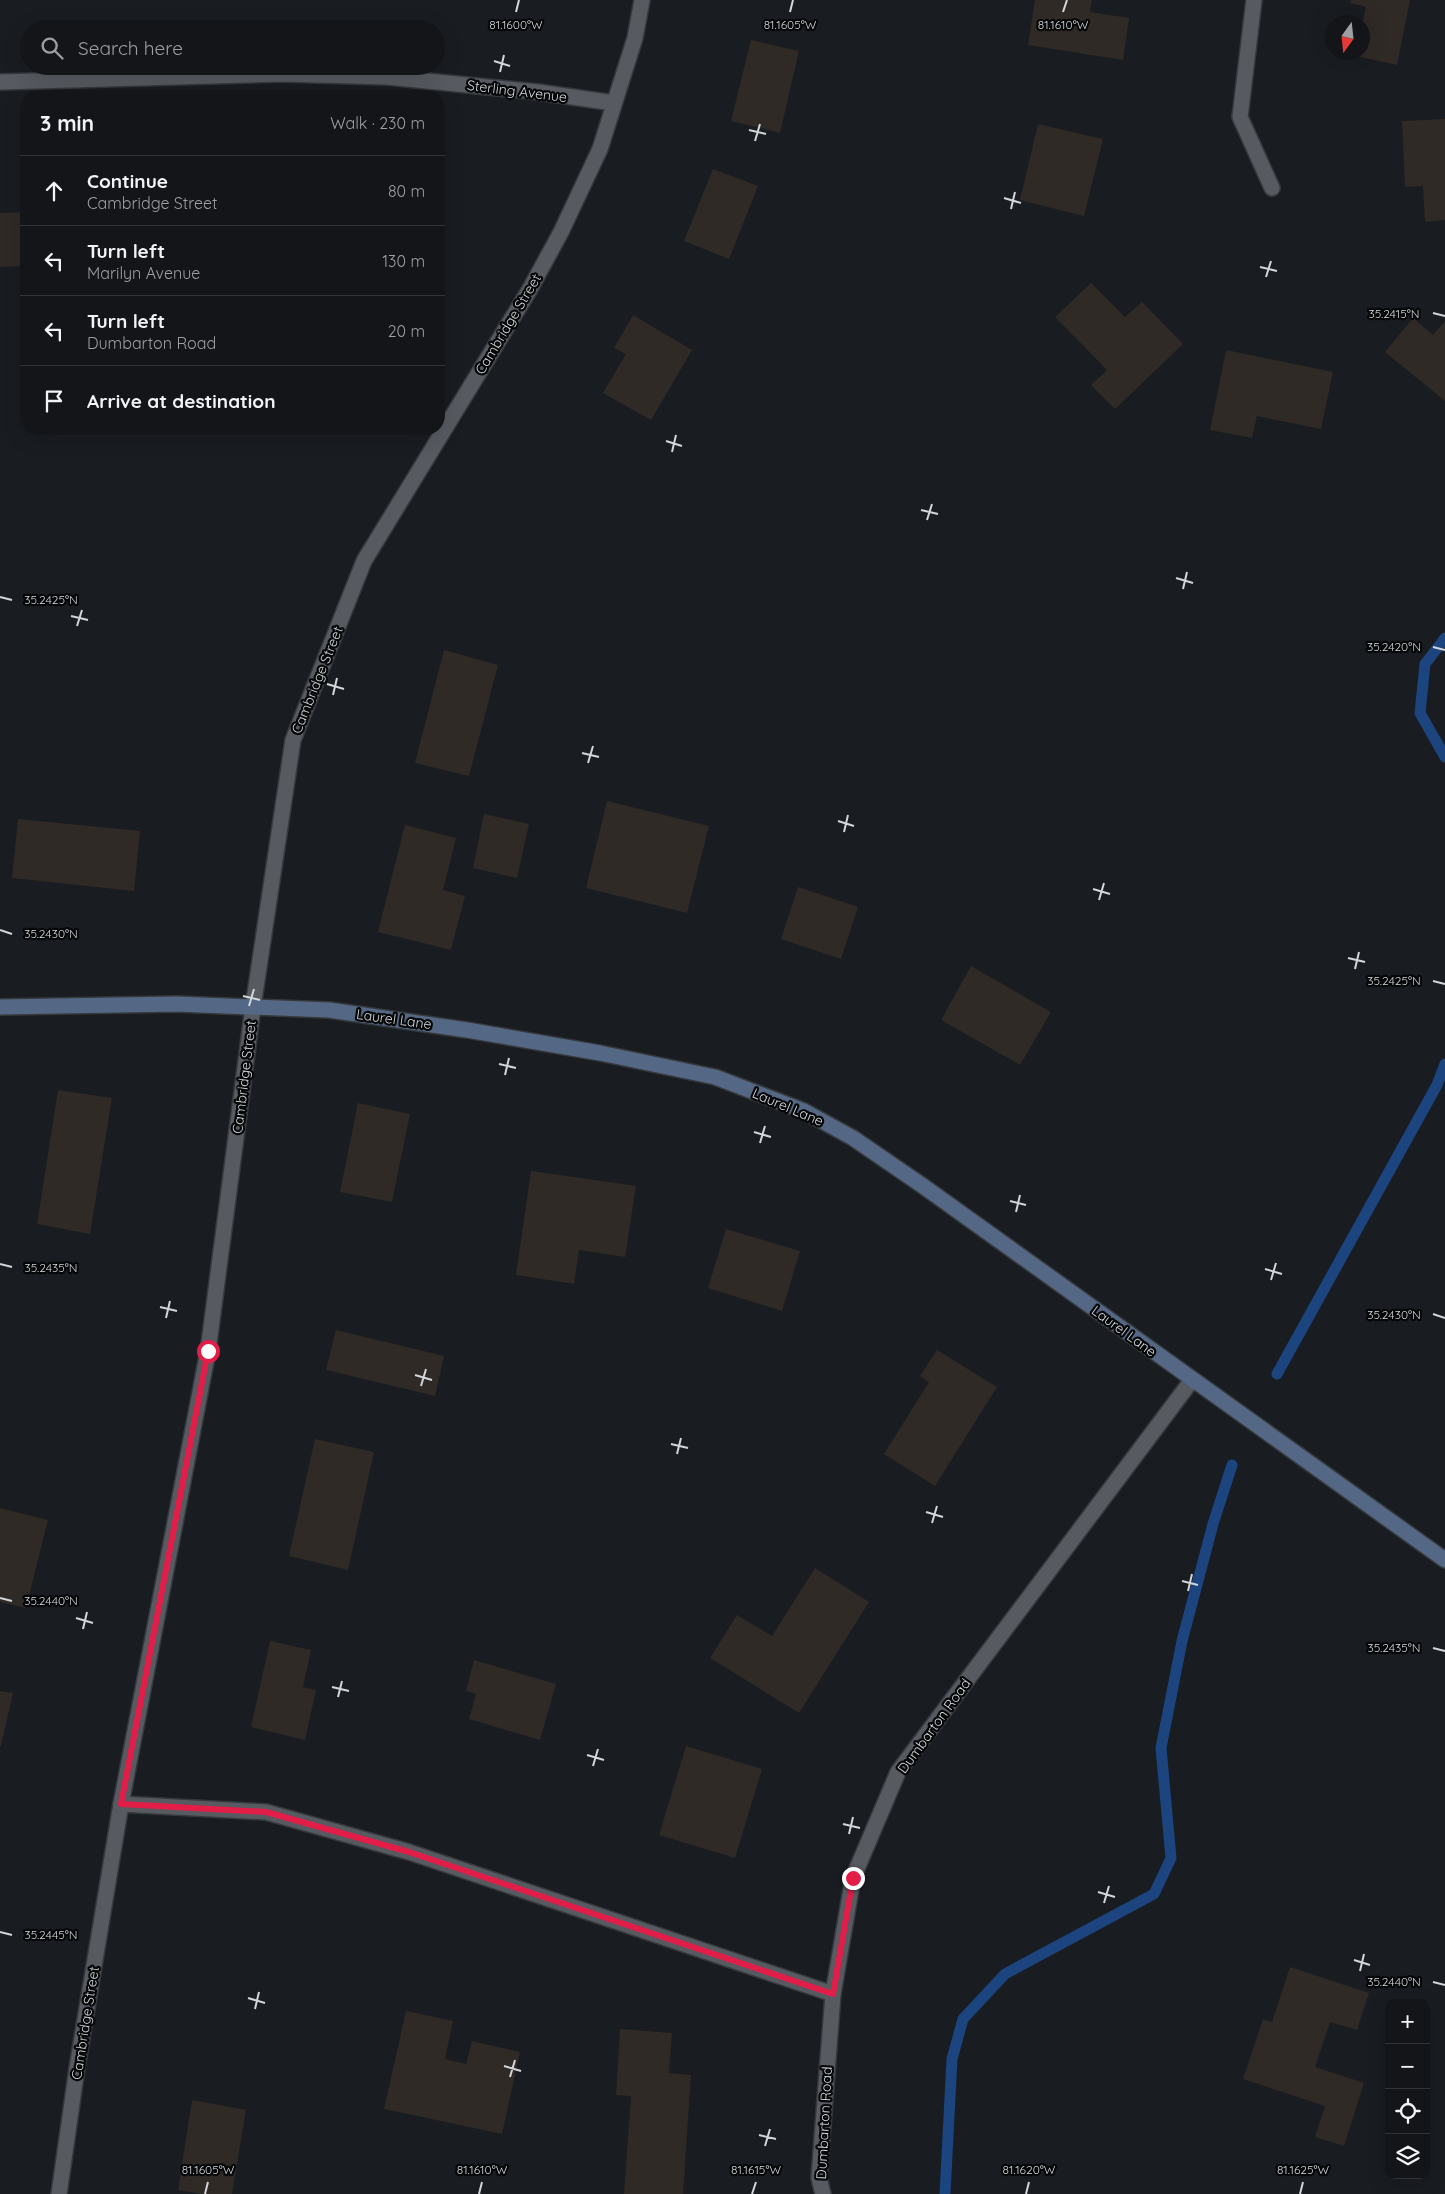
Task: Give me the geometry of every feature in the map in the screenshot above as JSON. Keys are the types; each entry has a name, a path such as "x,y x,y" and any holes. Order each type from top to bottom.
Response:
{"street":[{"name":"Cambridge Street","path":"445,428 530,289 552,249 600,149 635,38 642,0"},
{"path":"1254,0 1240,116 1272,188"},
{"name":"Sterling Avenue","path":"0,82 247,75"},
{"name":"Sterling Avenue","path":"317,75 387,77 538,92 614,103"},
{"name":"Cambridge Street","path":"59,2194 79,2058 121,1804 208,1351 253,1007 293,740 364,561 441,435"},
{"name":"Laurel Lane","path":"0,1007 176,1004 329,1010 467,1030 600,1053 715,1077 804,1111 852,1138 924,1186 1445,1560"},
{"name":"Dumbarton Road","path":"823,2194 819,2178 833,1994 853,1878 898,1772 1192,1380"},
{"path":"121,1804 266,1812 409,1852 833,1994"}],"building":[{"path":"1035,0 1092,0 1090,12 1129,18 1123,60 1028,45"},
{"path":"1351,0 1410,0 1397,65 1370,59 1370,15 1364,15 1366,7 1350,3"},
{"path":"751,40 799,51 780,133 731,121"},
{"path":"1445,119 1445,220 1425,222 1423,186 1405,187 1402,121"},
{"path":"1038,124 1103,139 1084,216 1020,200"},
{"path":"713,169 758,186 729,259 684,241"},
{"path":"20,212 20,266 0,267 0,213"},
{"path":"1091,283 1125,317 1142,302 1183,344 1115,409 1091,385 1107,370 1055,317"},
{"path":"633,315 692,350 651,420 603,393 626,354 614,348"},
{"path":"1413,318 1433,335 1445,321 1445,401 1385,352"},
{"path":"1226,350 1333,372 1321,429 1257,416 1252,438 1210,430"},
{"path":"444,650 498,665 469,776 415,763"},
{"path":"607,801 709,826 687,913 586,888"},
{"path":"484,814 529,824 517,878 473,868"},
{"path":"18,819 140,831 134,891 12,878"},
{"path":"405,825 456,838 443,890 465,896 451,950 378,932"},
{"path":"798,887 858,907 841,959 781,939"},
{"path":"971,966 1051,1012 1020,1065 941,1020"},
{"path":"58,1090 112,1098 90,1234 37,1224"},
{"path":"358,1103 410,1114 392,1202 340,1192"},
{"path":"531,1171 636,1186 625,1257 579,1250 574,1284 516,1275"},
{"path":"726,1229 800,1251 782,1311 708,1288"},
{"path":"336,1330 444,1356 435,1396 326,1370"},
{"path":"937,1350 997,1387 935,1486 884,1454 929,1382 920,1376"},
{"path":"315,1439 374,1452 348,1570 289,1556"},
{"path":"0,1508 48,1520 26,1608 0,1602"},
{"path":"815,1568 869,1602 799,1713 710,1658 737,1615 772,1636"},
{"path":"270,1641 311,1650 303,1687 316,1690 305,1740 251,1727"},
{"path":"474,1660 556,1684 540,1740 469,1719 476,1694 466,1691"},
{"path":"0,1691 13,1693 1,1746 0,1746"},
{"path":"686,1746 762,1769 735,1858 659,1835"},
{"path":"1290,1967 1369,1993 1357,2030 1330,2022 1315,2067 1364,2083 1344,2146 1315,2137 1325,2106 1243,2079 1263,2019 1272,2022"},
{"path":"406,2011 453,2021 445,2059 466,2064 472,2041 520,2052 502,2134 384,2109"},
{"path":"620,2029 672,2033 669,2073 691,2075 683,2194 624,2194 631,2096 616,2095"},
{"path":"192,2100 246,2110 232,2194 201,2194 178,2190"}],"waterway":[{"path":"1445,638 1425,664 1420,713 1445,757"},
{"path":"1277,1374 1437,1085 1445,1064"},
{"path":"945,2194 952,2059 963,2019 1005,1974 1154,1894 1171,1858 1161,1748 1182,1641 1213,1524 1232,1465"}],"route":[{"path":"208,1351 121,1804 266,1812 409,1852 833,1994 853,1878"}]}
